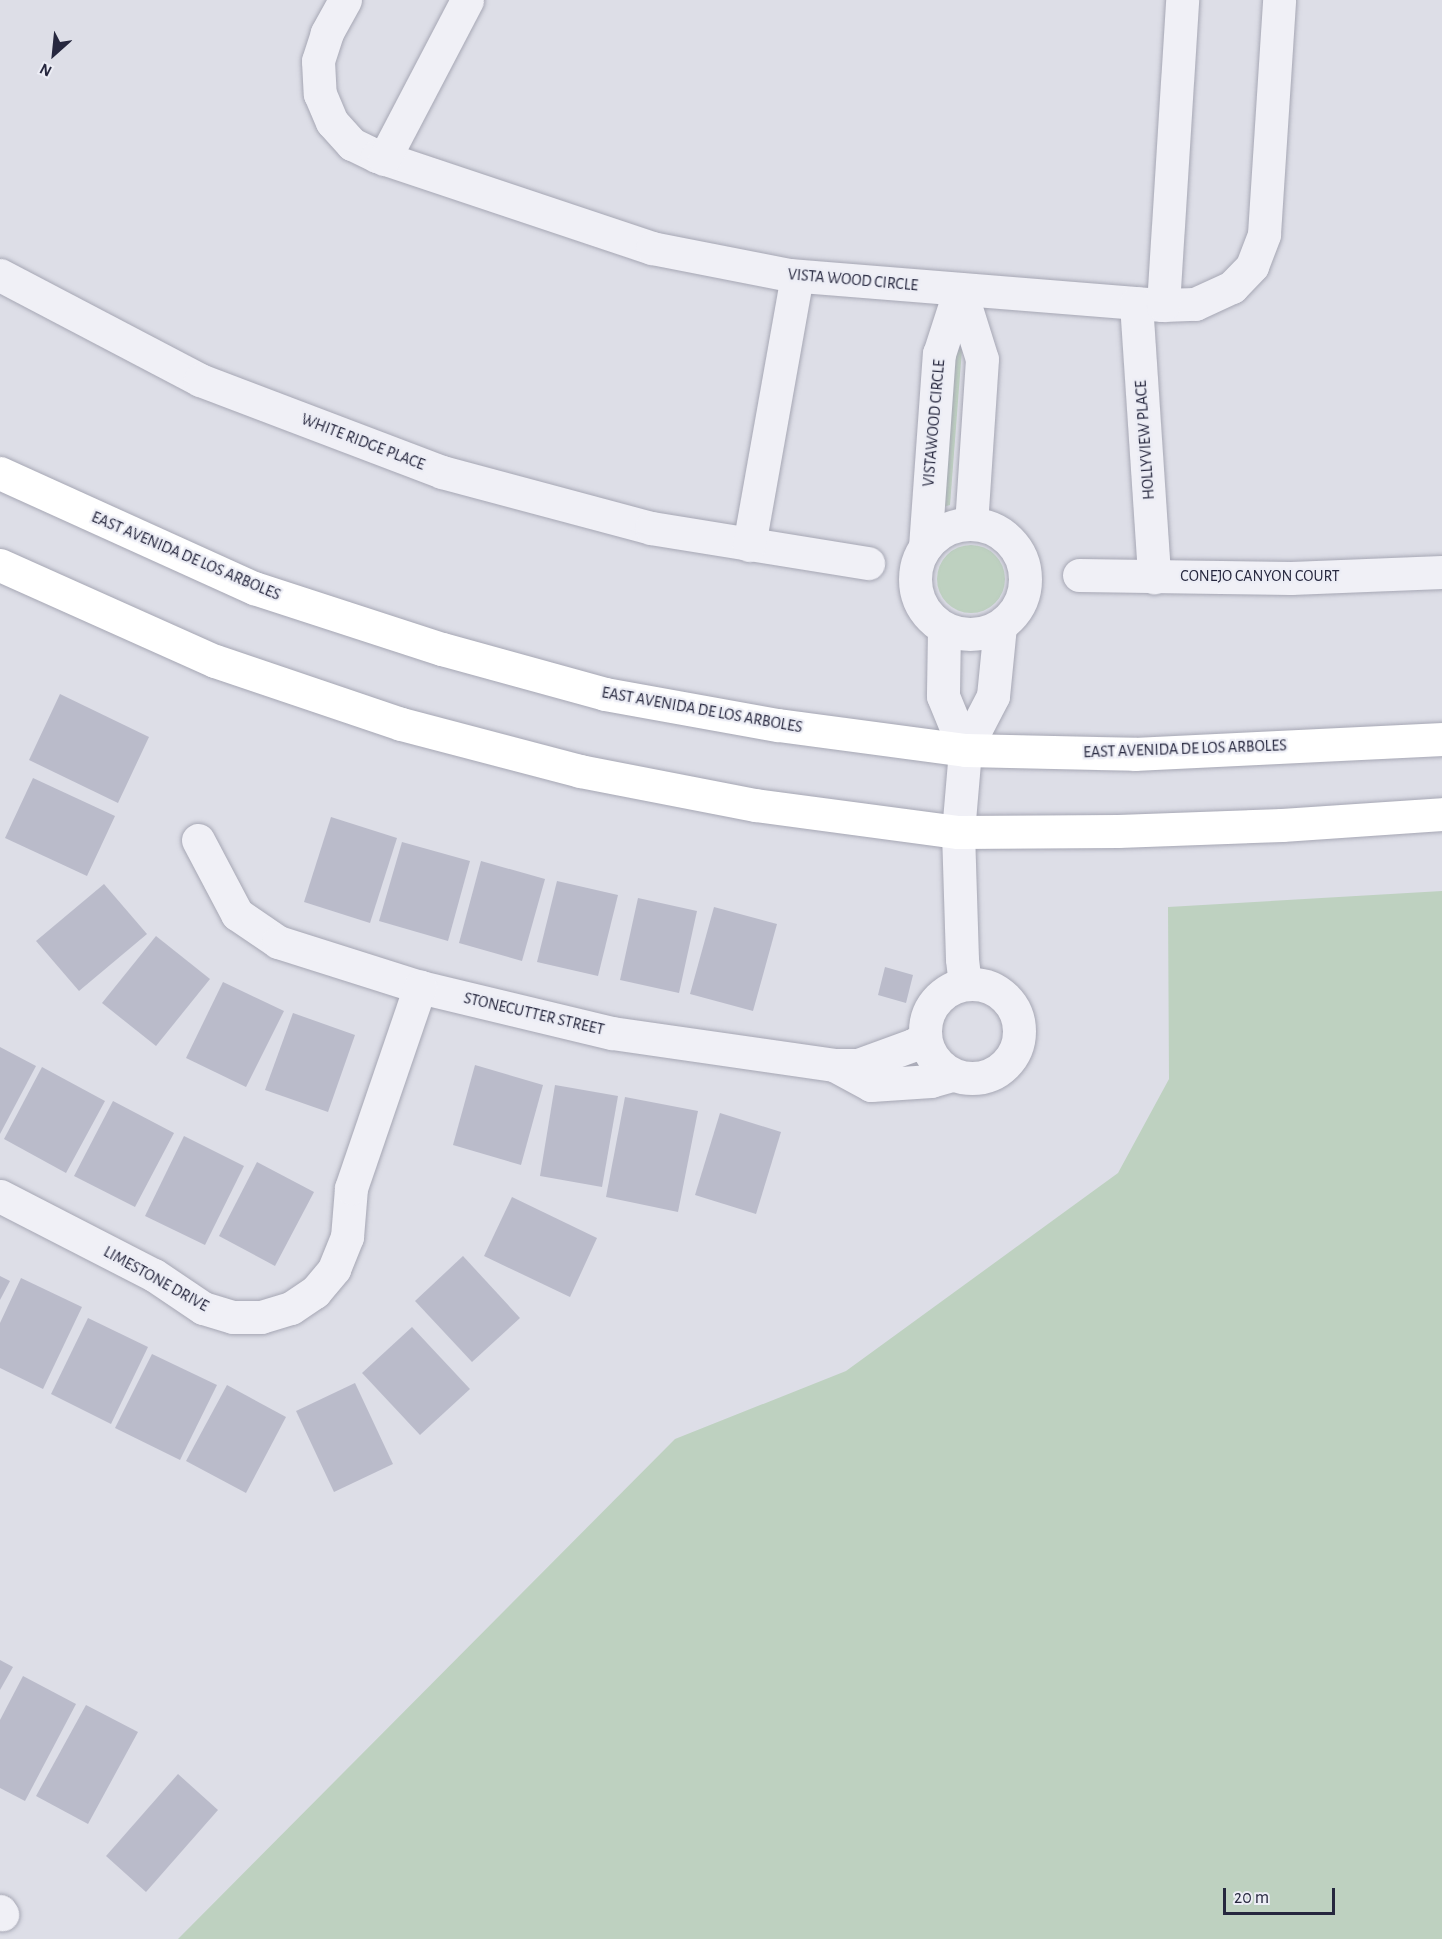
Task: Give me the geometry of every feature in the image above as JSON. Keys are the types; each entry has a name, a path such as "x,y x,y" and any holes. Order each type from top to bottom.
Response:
{"main road":[{"name":"EAST AVENIDA DE LOS ARBOLES","path":"0,473 254,588 442,649 605,694 778,725 965,750 1135,754 1442,740"},
{"path":"0,565 215,661 401,724 580,771 755,805 958,832 1223,827 1442,814"}],"street":[{"name":"VISTA WOOD CIRCLE","path":"345,0 327,33 318,61 320,94 332,122 352,144 384,159 652,248 797,276 1150,304 1195,304 1232,287 1252,266 1264,234 1279,0"},
{"path":"384,159 467,0"},
{"name":"HOLLYVIEW PLACE","path":"1154,577 1150,304 1182,0"},
{"name":"WHITE RIDGE PLACE","path":"0,275 200,380 442,471 651,528 868,563"},
{"path":"749,545 797,276"},
{"path":"960,289 982,359 971,524"},
{"name":"VISTAWOOD CIRCLE","path":"944,629 930,619 920,604 914,588 915,570 925,547 939,354 960,289"},
{"path":"925,547 941,531 956,525 971,524 988,527 1004,535 1016,548 1024,564 1026,582 1022,599 1013,614 1000,626 973,635 944,629 943,696 965,750"},
{"name":"CONEJO CANYON COURT","path":"1079,575 1291,579 1442,572"},
{"path":"965,984 962,959 958,832 965,750 993,696 1000,626"},
{"name":"STONECUTTER STREET","path":"198,840 237,914 278,942 420,987 612,1033 834,1065 858,1065 913,1045 924,1038"},
{"path":"965,984 981,985 997,991 1012,1008 1020,1030 1017,1046 1010,1060 998,1071 984,1077 968,1079 952,1075 939,1066 924,1038 925,1024 939,997 951,988 965,984"},
{"name":"LIMESTONE DRIVE","path":"0,1196 154,1275 203,1308 233,1317 261,1317 291,1308 315,1292 334,1269 348,1237 351,1188 420,987"},
{"path":"834,1065 871,1085 931,1081 952,1075"}],"green space":[{"path":"956,348 962,349 950,505 943,507"},
{"path":"971,545 984,548 995,555 1002,566 1005,579 1002,592 995,603 984,610 971,613 958,610 947,603 940,592 937,579 940,566 947,555 958,548"},
{"path":"1442,891 1442,1939 178,1939 675,1439 846,1371 1118,1173 1169,1079 1168,907"}],"building":[{"path":"60,694 149,737 118,803 29,760"},
{"path":"33,778 115,816 87,876 5,838"},
{"path":"331,817 397,838 370,923 304,902"},
{"path":"402,842 470,861 448,941 379,921"},
{"path":"481,861 545,879 522,961 459,943"},
{"path":"557,881 618,895 598,976 537,962"},
{"path":"104,884 147,934 79,991 36,941"},
{"path":"638,898 697,911 679,993 620,980"},
{"path":"714,907 777,924 753,1011 690,994"},
{"path":"156,936 210,979 156,1046 102,1003"},
{"path":"885,967 913,975 906,1003 878,995"},
{"path":"223,982 284,1011 246,1087 186,1058"},
{"path":"293,1013 355,1035 328,1112 265,1090"},
{"path":"0,1047 36,1066 0,1134"},
{"path":"475,1065 543,1085 521,1165 453,1145"},
{"path":"42,1067 105,1101 66,1173 4,1139"},
{"path":"555,1085 618,1096 602,1187 540,1176"},
{"path":"625,1097 698,1111 678,1212 606,1197"},
{"path":"113,1101 174,1133 135,1207 74,1176"},
{"path":"720,1113 781,1132 756,1214 695,1195"},
{"path":"184,1136 244,1166 205,1245 145,1216"},
{"path":"257,1162 314,1192 275,1266 219,1236"},
{"path":"512,1197 597,1238 570,1297 484,1256"},
{"path":"463,1256 520,1318 472,1362 415,1301"},
{"path":"0,1276 10,1281 0,1300"},
{"path":"21,1278 82,1307 43,1389 0,1368 0,1323"},
{"path":"88,1318 148,1347 111,1424 51,1394"},
{"path":"412,1327 470,1389 420,1435 362,1373"},
{"path":"152,1354 217,1385 180,1460 115,1428"},
{"path":"355,1383 393,1464 334,1492 296,1411"},
{"path":"227,1385 286,1417 246,1493 186,1461"},
{"path":"0,1660 13,1667 0,1690"},
{"path":"23,1676 76,1704 25,1801 0,1788 0,1720"},
{"path":"86,1705 138,1732 88,1824 36,1796"},
{"path":"178,1774 218,1810 146,1892 106,1856"}]}
